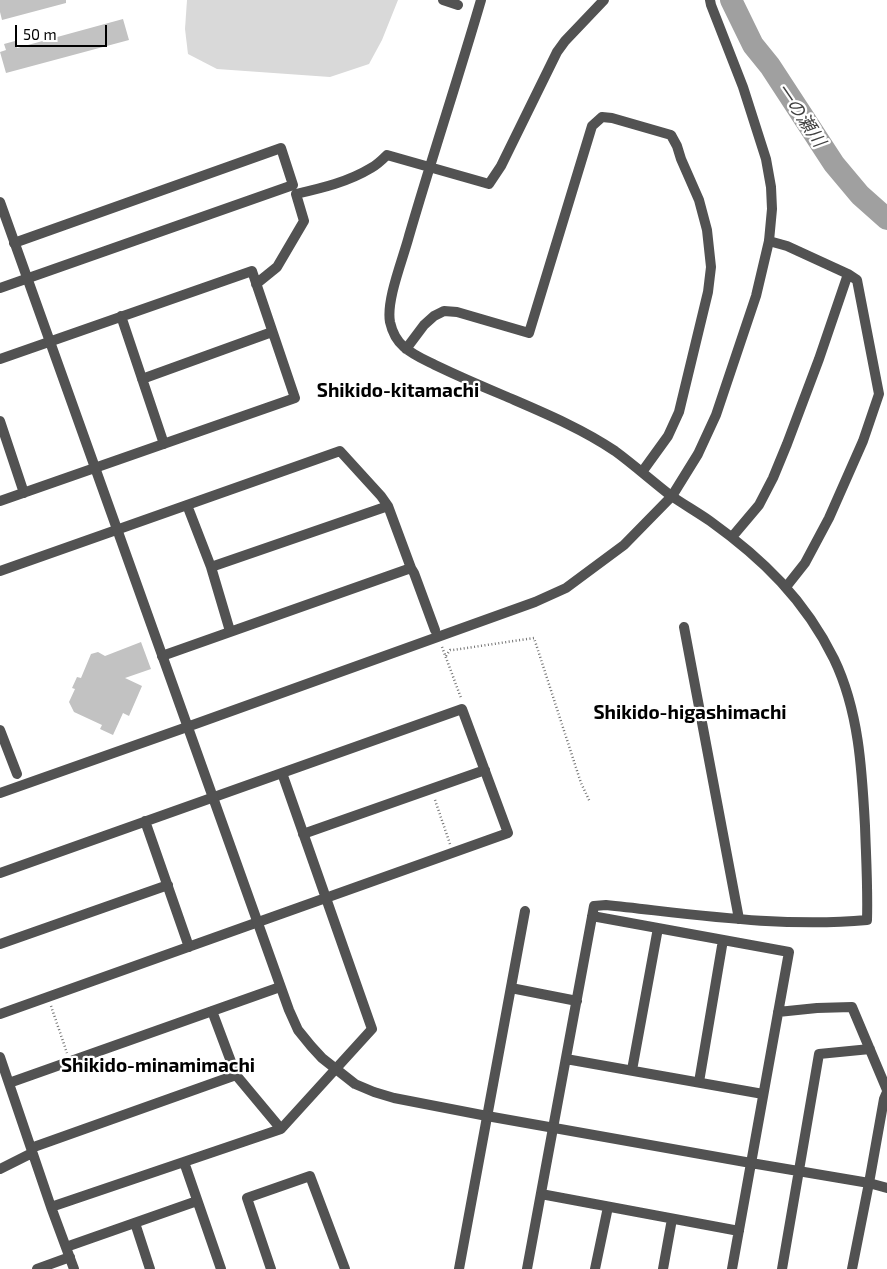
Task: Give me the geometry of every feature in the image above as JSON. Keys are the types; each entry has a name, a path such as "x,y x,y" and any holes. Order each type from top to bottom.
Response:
{"street":[{"path":"443,0 458,5"},
{"path":"480,0 395,284 390,306 390,322 396,338 406,349 425,360 464,379 551,416 587,434 614,451 672,496 732,537 758,558 786,587 805,610 818,631 834,661 846,692 860,757 868,889 867,920 840,922 800,923 739,919 606,905 594,906 527,1269"},
{"path":"256,284 278,267 304,221 296,194 326,187 373,168 387,155 489,184 501,166 557,52 604,0"},
{"path":"0,793 534,602 566,588 624,545 672,496 698,454 716,415 756,296 769,241 772,209 771,187 766,159 743,87 710,0"},
{"path":"406,349 424,325 434,316 444,311 457,312 529,333 592,126 602,116 671,135 699,200 708,230 711,267 708,292 679,412 668,436 642,472"},
{"path":"0,288 293,185 281,148 14,242"},
{"path":"0,202 280,987 298,1030 311,1046 335,1070 355,1084 394,1098 799,1172 869,1183 887,1188"},
{"path":"769,241 787,246 858,280 879,394 863,441 829,518 806,563 786,587"},
{"path":"0,358 252,271 295,398 0,501"},
{"path":"732,537 759,506 773,478 819,359 848,274"},
{"path":"121,316 164,444"},
{"path":"142,379 272,332"},
{"path":"1,427 24,493"},
{"path":"0,571 340,451 388,506 435,630"},
{"path":"186,506 211,567 230,631"},
{"path":"211,567 388,506"},
{"path":"162,656 411,568"},
{"path":"684,627 739,919"},
{"path":"0,873 462,709 508,833 0,1014"},
{"path":"0,730 17,774"},
{"path":"303,834 485,770"},
{"path":"51,1208 281,1129 372,1029 282,773"},
{"path":"146,821 189,947"},
{"path":"0,944 168,885"},
{"path":"459,1269 525,910"},
{"path":"592,916 789,952 732,1269"},
{"path":"632,1070 658,928"},
{"path":"698,1082 723,940"},
{"path":"9,1083 280,987"},
{"path":"511,988 576,1001"},
{"path":"778,1012 852,1007 887,1091 852,1269"},
{"path":"212,1011 236,1075 281,1129"},
{"path":"782,1269 819,1054 870,1050"},
{"path":"0,1057 51,1208 74,1269"},
{"path":"566,1058 764,1094"},
{"path":"0,1169 32,1150 236,1075"},
{"path":"184,1162 221,1269"},
{"path":"271,1269 248,1198 310,1176 345,1269"},
{"path":"541,1194 739,1231"},
{"path":"66,1247 198,1201"},
{"path":"596,1269 608,1207"},
{"path":"663,1269 672,1218"},
{"path":"135,1222 150,1269"},
{"path":"37,1269 70,1257"}],"path":[{"path":"446,656 450,650 534,638 581,783 590,802"},
{"path":"441,645 463,703 462,709"},
{"path":"448,645 450,650"},
{"path":"431,789 452,853"},
{"path":"48,997 70,1061"}],"shaded area":[{"path":"187,0 398,0 382,40 369,64 330,77 217,69 188,54 185,29"}],"building":[{"path":"0,0 66,0 66,3 2,20"},
{"path":"123,19 129,40 6,73 0,52 6,50 4,44 15,41 17,48"},
{"path":"141,642 151,669 125,678 142,686 129,716 123,713 113,735 100,729 102,725 74,712 69,702 75,689 72,688 77,677 81,678 91,654 98,652 105,656"}],"waterway":[{"name":"一の瀬川","path":"731,0 753,45 770,66 834,164 860,195 887,219"}],"district":[{"name":"Shikido-kitamachi","path":"398,391"},
{"name":"Shikido-higashimachi","path":"690,713"},
{"name":"Shikido-minamimachi","path":"158,1066"}]}
